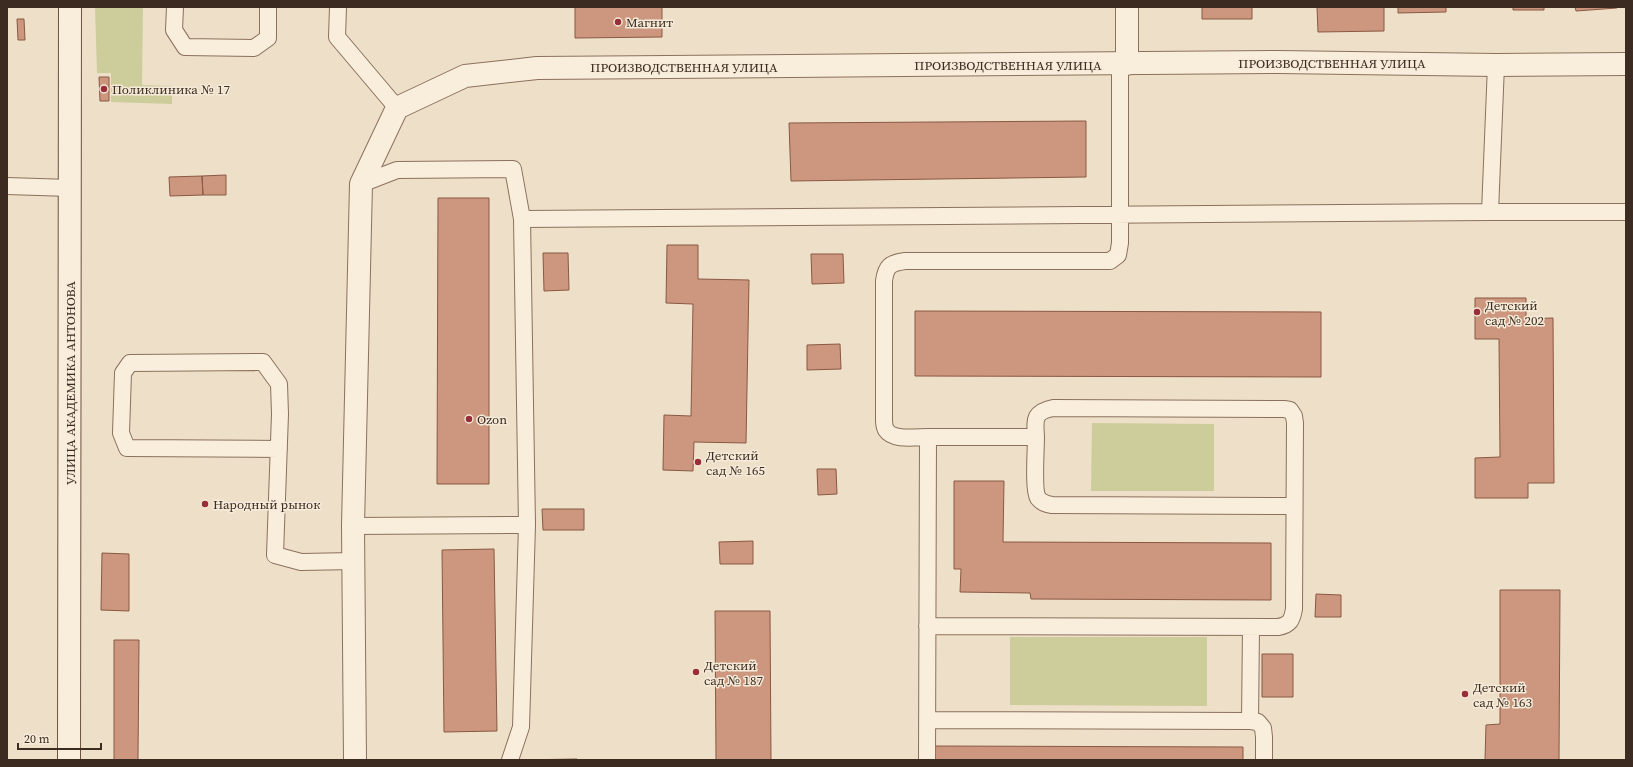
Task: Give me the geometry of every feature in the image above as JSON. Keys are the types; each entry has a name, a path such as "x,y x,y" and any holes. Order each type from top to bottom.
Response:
{"street":[{"name":"УЛИЦА АКАДЕМИКА АНТОНОВА","path":"69,760 70,7"},
{"path":"1123,64 1127,7"},
{"name":"ПРОИЗВОДСТВЕННАЯ УЛИЦА","path":"397,108 465,76 536,68 1278,62 1496,65 1626,64"},
{"path":"355,760 353,526 361,184 397,108"}],"lane":[{"path":"175,7 174,30 185,47 254,48 268,38 268,7"},
{"path":"338,7 337,37 397,108"},
{"path":"1036,437 898,437 891,435 886,430 884,420 884,281 886,270 894,262 905,261 1110,261 1118,254 1123,64"},
{"path":"1490,212 1496,65"},
{"path":"361,184 397,170 513,169 522,219 527,525 520,727 510,760"},
{"path":"7,186 70,188"},
{"path":"522,219 1626,212"},
{"path":"279,449 127,448 121,433 123,373 130,363 263,362 279,384 280,414 279,449 275,555 301,562 354,561"},
{"path":"927,626 1278,627 1286,626 1292,620 1294,609 1295,423 1294,416 1290,410 1053,408 1043,410 1037,416 1036,486 1037,497 1044,504 1294,506"},
{"path":"927,760 928,437"},
{"path":"353,526 527,525"},
{"path":"1250,627 1250,721"},
{"path":"927,720 1250,721 1258,722 1263,728 1264,760"}],"green space":[{"path":"95,7 143,7 142,85 172,86 172,104 111,102 111,73 97,73"},
{"path":"1092,423 1214,424 1214,491 1091,491"},
{"path":"1010,637 1207,637 1207,706 1010,705"}],"building":[{"name":"Магнит","path":"575,7 662,7 662,37 575,38"},
{"path":"1202,7 1252,7 1252,19 1202,19"},
{"path":"1317,7 1384,7 1384,31 1318,32"},
{"path":"1398,7 1446,7 1446,12 1398,13"},
{"path":"1513,7 1544,7 1544,10 1513,10"},
{"path":"1575,7 1617,7 1617,8 1576,11"},
{"path":"17,19 24,19 25,40 18,40"},
{"name":"Поликлиника № 17","path":"99,77 109,77 109,101 100,101"},
{"path":"1086,121 1086,177 791,181 789,123"},
{"path":"226,175 226,195 203,195 202,176"},
{"path":"202,176 203,195 170,196 169,177"},
{"path":"438,198 489,198 489,484 437,484"},
{"path":"667,245 698,245 698,279 749,280 746,443 694,442 693,471 663,470 664,415 691,416 693,304 666,303"},
{"path":"543,253 568,253 569,290 544,291"},
{"path":"811,254 843,254 844,283 812,284"},
{"path":"1475,298 1526,298 1526,319 1553,318 1554,483 1528,483 1528,498 1475,498 1475,458 1500,457 1499,339 1475,339"},
{"path":"915,311 1321,312 1321,377 915,376"},
{"path":"840,344 841,369 807,370 807,345"},
{"path":"817,469 836,469 837,494 818,495"},
{"path":"954,481 1004,481 1003,542 1271,543 1271,600 1031,599 1030,593 960,592 961,569 954,569"},
{"path":"542,509 584,509 584,530 543,530"},
{"path":"753,541 753,564 720,564 719,542"},
{"path":"494,549 497,731 444,732 442,550"},
{"path":"102,553 129,554 129,611 101,610"},
{"path":"1500,590 1560,590 1559,760 1485,760 1486,725 1500,724"},
{"path":"1316,594 1341,595 1341,617 1315,617"},
{"path":"715,611 770,611 771,760 716,760"},
{"path":"114,640 139,640 138,760 114,760"},
{"path":"1262,654 1293,654 1293,697 1262,697"},
{"path":"932,746 1243,747 1243,760 932,760"},
{"path":"577,759 577,760 519,760"}],"place":[{"name":"Магнит","path":"618,22"},
{"name":"Поликлиника № 17","path":"104,89"},
{"name":"Детский сад № 202","path":"1477,312"},
{"name":"Ozon","path":"469,419"},
{"name":"Детский сад № 165","path":"698,462"},
{"name":"Народный рынок","path":"205,504"},
{"name":"Детский сад № 187","path":"696,672"},
{"name":"Детский сад № 163","path":"1465,694"}]}
